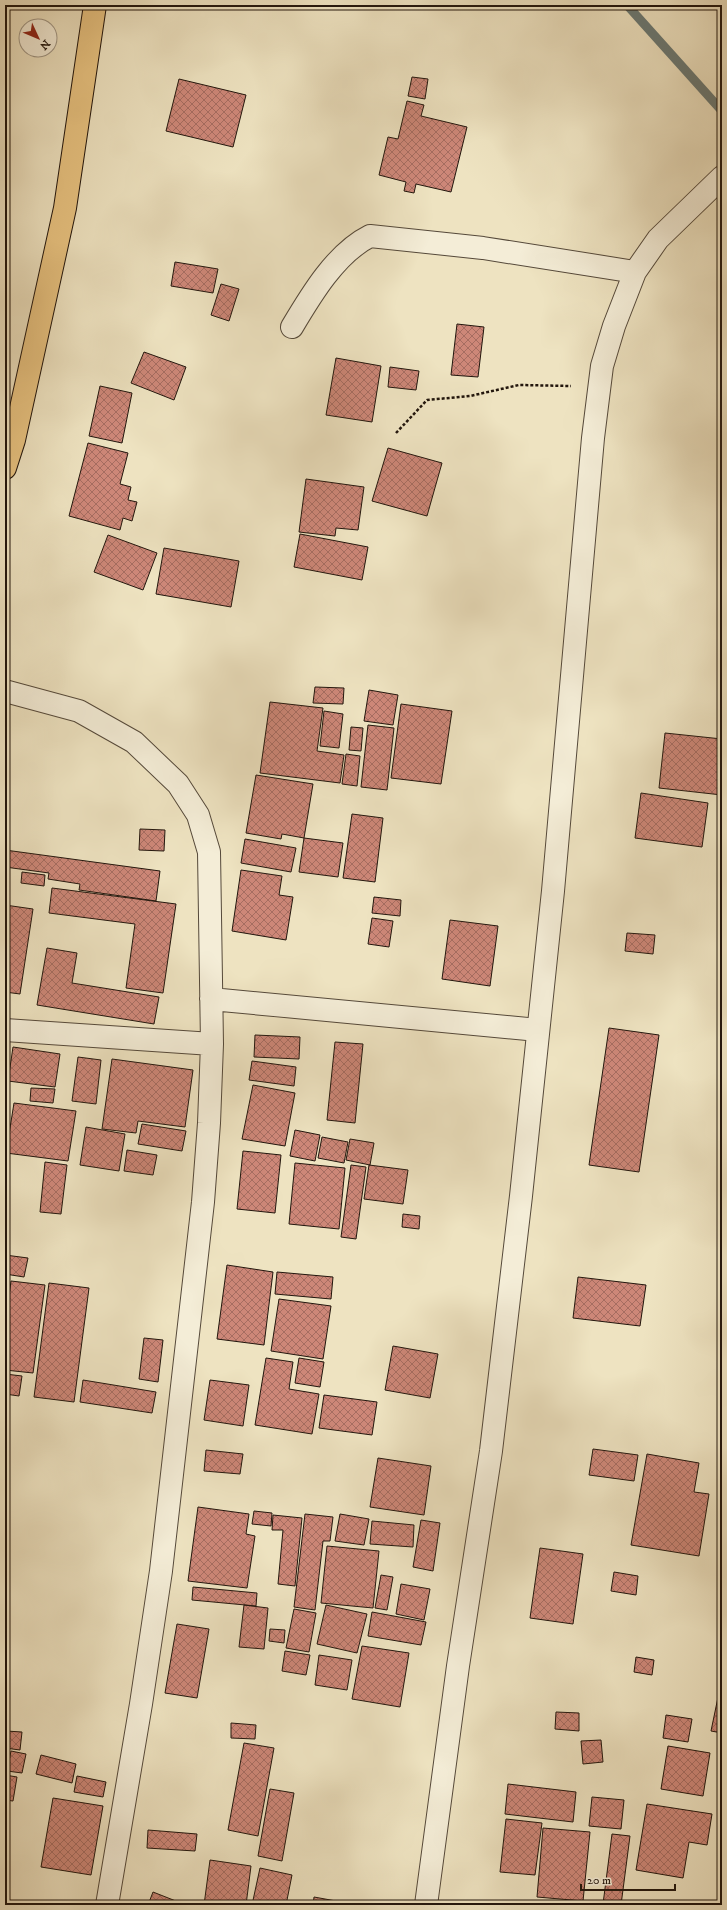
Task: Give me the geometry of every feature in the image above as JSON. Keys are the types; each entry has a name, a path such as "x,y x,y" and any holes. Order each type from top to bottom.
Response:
{"main road":[{"path":"5,468 16,432 65,208 95,5"}],"street":[{"path":"426,1905 458,1666 491,1451 553,891 593,438 604,359 614,326 635,272 658,239 722,178"},
{"path":"292,327 319,282 358,242 370,236 483,248 635,272"},
{"path":"5,691 79,711 134,742 178,784 198,815 209,852 212,1044 209,1123 203,1202 161,1572 141,1704 107,1905"},
{"path":"211,999 538,1030"},
{"path":"5,1030 212,1044"}],"path":[{"path":"396,433 427,400 470,396 518,385 600,388"}],"building":[{"path":"412,77 428,79 425,99 408,96"},
{"path":"179,79 246,95 233,147 166,131"},
{"path":"407,101 424,105 421,116 467,127 451,192 416,184 414,193 404,191 406,182 379,175 388,137 398,139"},
{"path":"175,262 218,269 213,293 171,286"},
{"path":"221,284 239,289 229,321 211,315"},
{"path":"457,324 484,327 478,377 451,375"},
{"path":"144,352 186,367 174,400 131,383"},
{"path":"336,358 381,366 372,422 326,415"},
{"path":"390,367 419,371 416,390 388,387"},
{"path":"100,386 132,393 122,443 89,436"},
{"path":"88,443 128,453 120,484 131,487 128,500 137,502 132,521 123,518 120,530 69,516"},
{"path":"388,448 442,463 427,516 372,501"},
{"path":"306,479 364,487 358,530 336,528 335,536 299,532"},
{"path":"300,534 368,547 362,580 294,567"},
{"path":"108,535 157,553 143,590 94,572"},
{"path":"164,548 239,561 231,607 156,594"},
{"path":"315,687 344,688 343,704 313,703"},
{"path":"369,690 398,695 393,725 364,721"},
{"path":"270,702 323,708 317,751 344,755 340,783 260,773"},
{"path":"401,704 452,711 441,784 391,778"},
{"path":"324,711 343,714 339,748 320,746"},
{"path":"368,725 394,728 387,790 361,787"},
{"path":"351,727 363,728 361,751 349,750"},
{"path":"665,733 722,739 722,795 659,788"},
{"path":"346,754 360,756 357,786 342,784"},
{"path":"256,775 313,784 304,838 282,834 281,839 246,833"},
{"path":"641,793 708,803 702,847 635,838"},
{"path":"352,814 383,818 375,882 343,878"},
{"path":"140,829 165,830 164,851 139,850"},
{"path":"304,838 343,843 338,877 299,872"},
{"path":"245,839 296,848 291,872 241,863"},
{"path":"5,850 160,871 156,901 79,890 80,884 48,879 49,873 5,867"},
{"path":"241,870 282,876 279,895 293,897 286,940 232,931"},
{"path":"22,872 45,875 44,886 21,883"},
{"path":"52,888 176,904 163,993 126,988 135,924 49,913"},
{"path":"374,897 401,900 400,916 372,913"},
{"path":"5,905 33,909 20,994 5,992"},
{"path":"372,918 393,921 389,947 368,944"},
{"path":"450,920 498,926 490,986 442,979"},
{"path":"627,933 655,935 653,954 625,951"},
{"path":"47,948 77,953 72,983 159,997 154,1024 37,1005"},
{"path":"609,1028 659,1035 639,1172 589,1165"},
{"path":"255,1035 300,1037 299,1059 254,1057"},
{"path":"335,1042 363,1044 355,1123 327,1120"},
{"path":"13,1047 60,1054 55,1087 8,1081"},
{"path":"78,1057 101,1060 96,1104 72,1101"},
{"path":"112,1059 193,1070 185,1127 138,1121 136,1133 102,1129"},
{"path":"252,1061 296,1067 294,1086 249,1080"},
{"path":"253,1085 295,1093 285,1146 242,1139"},
{"path":"31,1088 55,1089 53,1103 30,1101"},
{"path":"14,1103 76,1111 68,1161 6,1153"},
{"path":"142,1124 186,1131 182,1151 138,1144"},
{"path":"86,1127 125,1134 119,1171 80,1165"},
{"path":"295,1130 320,1135 315,1161 290,1156"},
{"path":"322,1137 348,1142 344,1163 318,1158"},
{"path":"350,1139 374,1143 370,1165 346,1160"},
{"path":"127,1150 157,1155 153,1175 124,1171"},
{"path":"243,1151 281,1155 275,1213 237,1209"},
{"path":"45,1162 67,1165 61,1214 40,1212"},
{"path":"295,1163 345,1168 339,1229 289,1224"},
{"path":"351,1165 366,1167 356,1239 341,1237"},
{"path":"369,1165 408,1170 403,1204 364,1199"},
{"path":"403,1214 420,1216 419,1229 402,1227"},
{"path":"5,1255 28,1258 24,1277 5,1274"},
{"path":"227,1265 273,1272 264,1345 217,1339"},
{"path":"277,1272 333,1277 331,1299 275,1294"},
{"path":"578,1277 646,1285 640,1326 573,1318"},
{"path":"11,1281 45,1285 33,1373 5,1370 5,1303 8,1304"},
{"path":"49,1283 89,1288 74,1402 34,1397"},
{"path":"279,1299 331,1306 323,1359 271,1351"},
{"path":"144,1338 163,1340 158,1382 139,1379"},
{"path":"393,1346 438,1354 430,1398 385,1390"},
{"path":"266,1358 293,1362 289,1389 319,1394 312,1434 255,1425"},
{"path":"299,1358 324,1362 320,1387 295,1383"},
{"path":"5,1374 22,1376 19,1396 5,1394"},
{"path":"83,1380 156,1392 152,1413 80,1402"},
{"path":"210,1380 249,1385 243,1426 204,1420"},
{"path":"324,1395 377,1402 372,1435 319,1428"},
{"path":"593,1449 638,1455 634,1481 589,1475"},
{"path":"206,1450 243,1454 240,1474 204,1471"},
{"path":"647,1454 699,1463 694,1492 709,1494 699,1556 631,1545"},
{"path":"378,1458 431,1466 424,1515 370,1507"},
{"path":"198,1507 249,1514 246,1534 255,1536 247,1588 188,1581"},
{"path":"254,1511 272,1513 271,1526 252,1524"},
{"path":"305,1514 333,1517 330,1541 323,1541 315,1610 294,1607"},
{"path":"340,1514 369,1519 364,1545 335,1541"},
{"path":"273,1515 302,1518 295,1586 278,1584 283,1530 272,1530"},
{"path":"421,1520 440,1523 433,1571 413,1567"},
{"path":"372,1521 414,1525 413,1547 370,1544"},
{"path":"327,1546 379,1551 373,1608 321,1603"},
{"path":"540,1548 583,1554 573,1624 530,1618"},
{"path":"614,1572 638,1576 636,1595 611,1591"},
{"path":"381,1575 393,1577 387,1610 375,1608"},
{"path":"401,1584 430,1589 424,1620 396,1614"},
{"path":"193,1587 257,1593 256,1606 192,1600"},
{"path":"244,1605 268,1608 264,1649 239,1647"},
{"path":"326,1605 367,1614 357,1653 317,1644"},
{"path":"294,1609 316,1613 309,1652 286,1648"},
{"path":"372,1612 426,1622 421,1645 368,1636"},
{"path":"177,1624 209,1629 197,1698 165,1693"},
{"path":"270,1629 285,1630 284,1643 269,1641"},
{"path":"362,1646 409,1653 400,1707 352,1699"},
{"path":"285,1651 310,1655 306,1675 282,1671"},
{"path":"319,1655 352,1660 347,1690 315,1685"},
{"path":"636,1657 654,1660 652,1675 634,1672"},
{"path":"722,1678 722,1733 711,1731"},
{"path":"556,1712 579,1713 579,1731 555,1729"},
{"path":"666,1715 692,1719 688,1742 663,1738"},
{"path":"231,1723 256,1725 255,1739 231,1738"},
{"path":"6,1731 22,1732 20,1750 5,1748"},
{"path":"601,1740 603,1762 583,1764 581,1741"},
{"path":"244,1743 274,1748 258,1836 228,1830"},
{"path":"668,1746 710,1753 703,1796 661,1789"},
{"path":"11,1751 26,1754 22,1773 7,1771"},
{"path":"41,1755 76,1764 72,1783 36,1774"},
{"path":"5,1775 17,1777 13,1801 5,1800"},
{"path":"77,1776 106,1782 103,1797 74,1792"},
{"path":"508,1784 576,1792 573,1822 505,1814"},
{"path":"270,1789 294,1793 282,1861 258,1856"},
{"path":"592,1797 624,1800 621,1829 589,1826"},
{"path":"53,1798 103,1806 91,1875 41,1867"},
{"path":"647,1804 712,1814 707,1845 689,1842 683,1878 636,1870"},
{"path":"506,1819 542,1823 535,1875 500,1872"},
{"path":"543,1828 590,1832 583,1901 537,1897"},
{"path":"148,1830 197,1834 195,1851 147,1848"},
{"path":"612,1834 630,1836 621,1905 603,1904"},
{"path":"210,1860 251,1866 246,1905 204,1905"},
{"path":"260,1868 292,1875 286,1905 252,1905"},
{"path":"153,1892 186,1905 148,1905"},
{"path":"314,1897 358,1905 313,1905"}],"waterway":[{"path":"627,5 722,111"}]}
